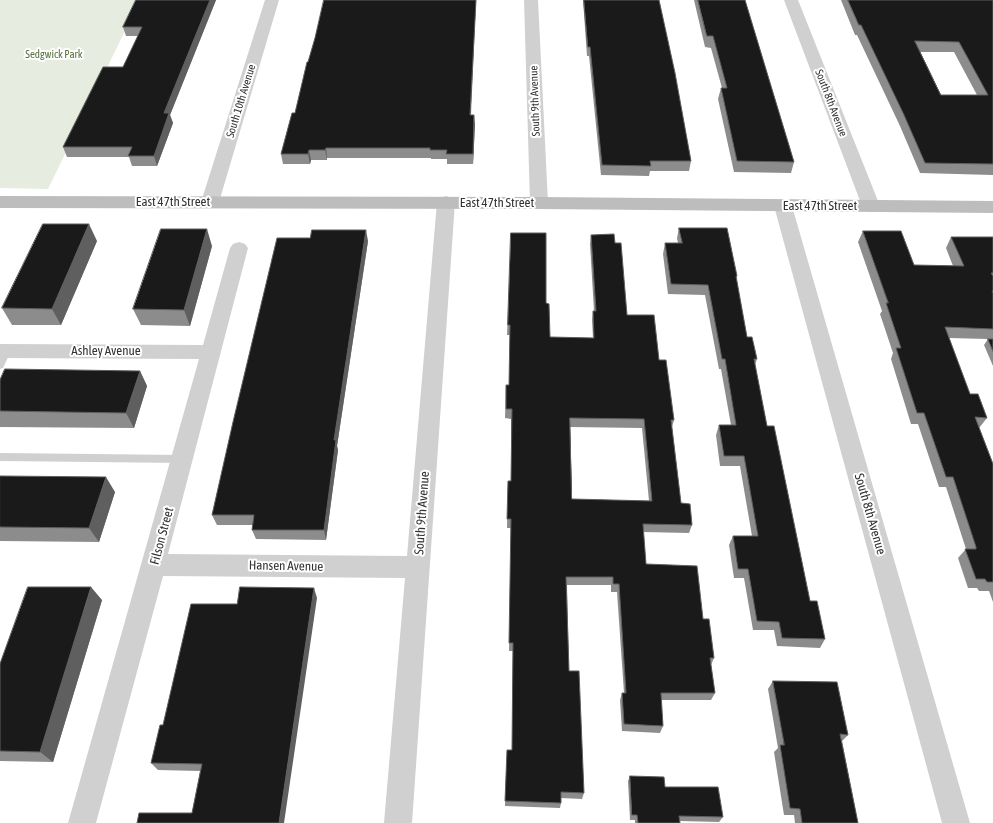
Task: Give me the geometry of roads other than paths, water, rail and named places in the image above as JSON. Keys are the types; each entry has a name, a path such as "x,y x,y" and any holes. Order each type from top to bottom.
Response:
{"main road":[{"name":"East 47th Street","path":"0,202 446,202 993,207"}],"street":[{"name":"South 10th Avenue","path":"210,202 272,0"},
{"name":"South 9th Avenue","path":"531,0 538,203"},
{"name":"South 8th Avenue","path":"791,0 871,206"},
{"name":"South 9th Avenue","path":"398,823 446,202"},
{"name":"South 8th Avenue","path":"783,206 956,823"},
{"name":"Filson Street","path":"82,823 240,248"},
{"name":"Ashley Avenue","path":"2,355 212,352"},
{"name":"Hansen Avenue","path":"154,565 418,567"}],"lane":[{"path":"0,457 183,459"}],"park label":[{"name":"Sedgwick Park","path":"54,55"}]}
